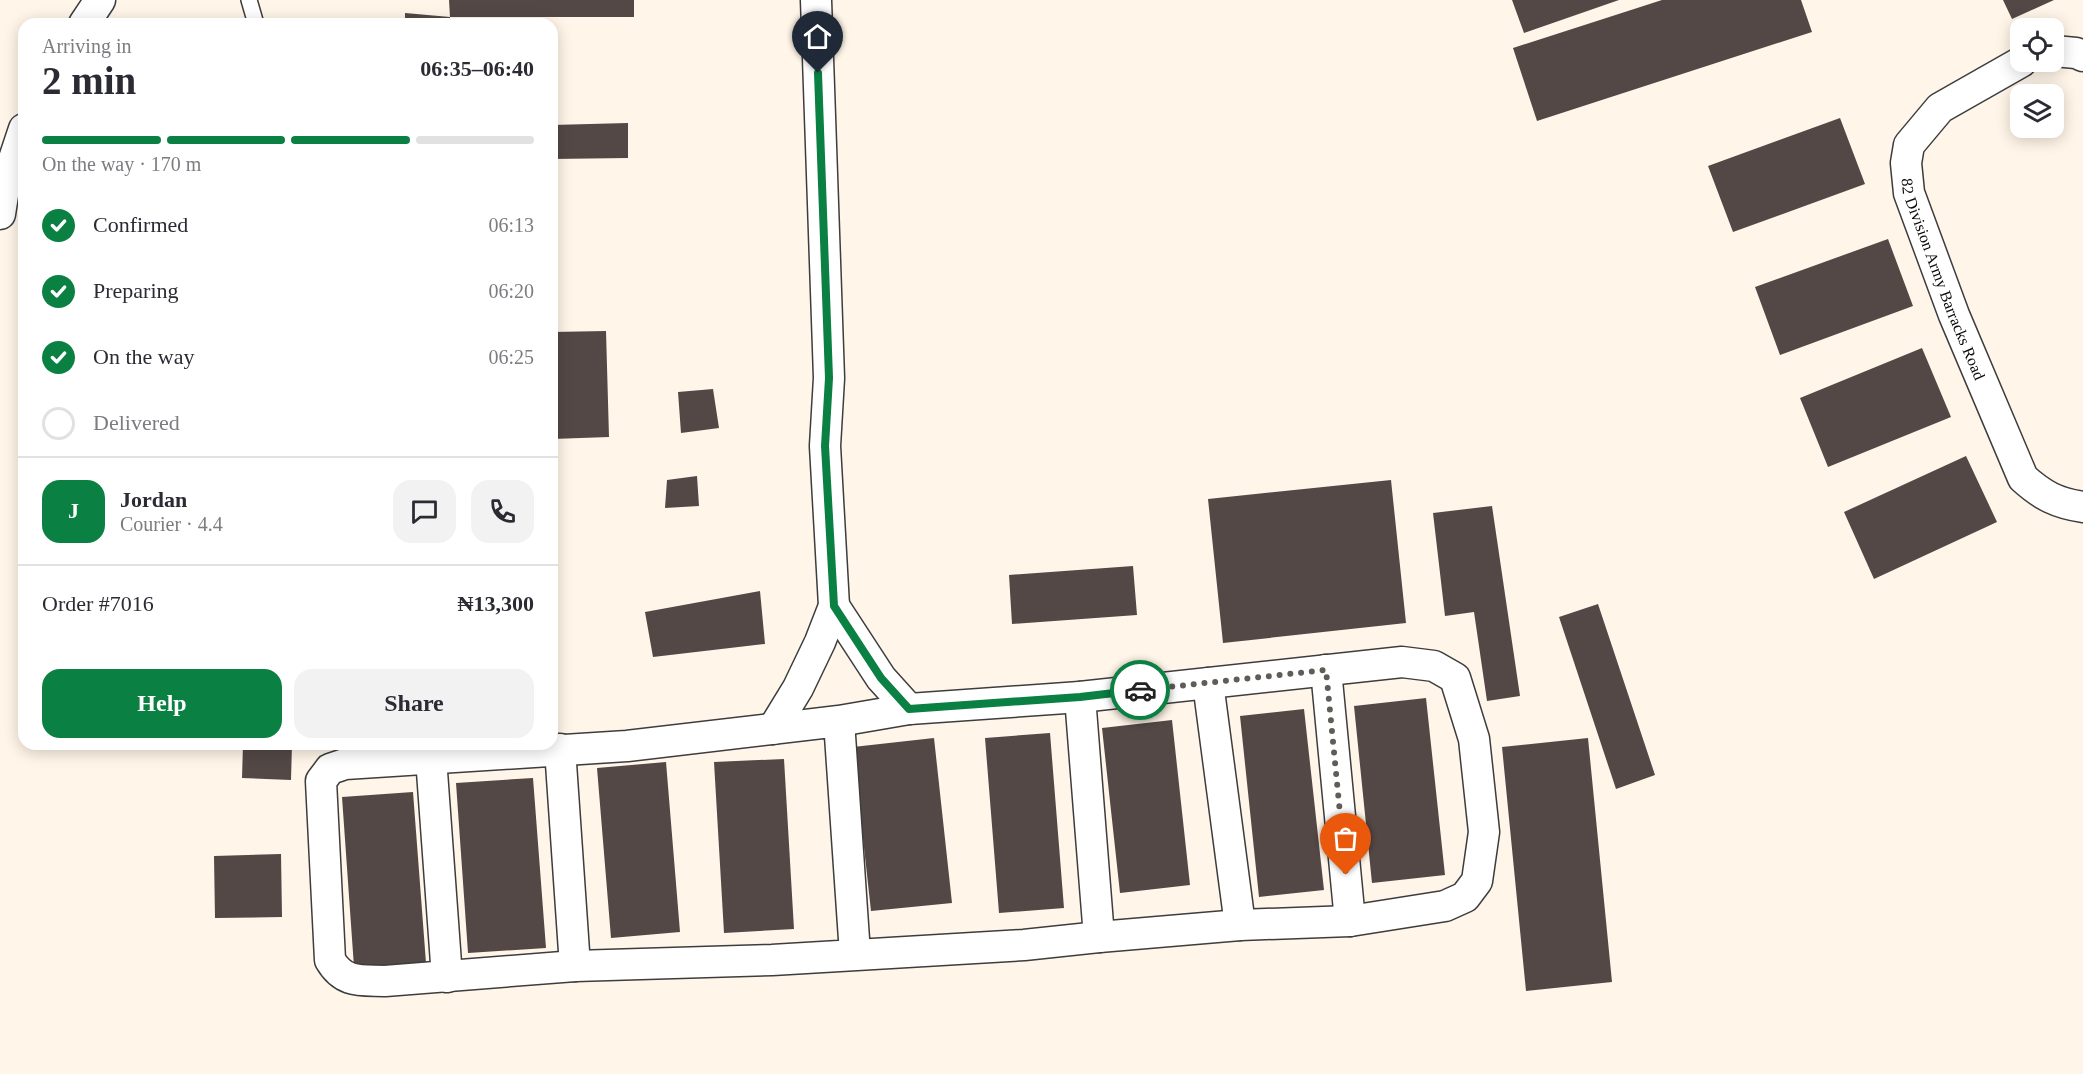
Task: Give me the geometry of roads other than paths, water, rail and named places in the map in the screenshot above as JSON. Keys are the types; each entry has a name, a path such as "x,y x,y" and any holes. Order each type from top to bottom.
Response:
{"street":[{"path":"88,18 100,0"},
{"path":"773,729 798,688 834,606 825,446 829,378 816,0"},
{"path":"2064,52 2083,56"},
{"name":"82 Division Army Barracks Road","path":"2010,68 1940,108 1916,135 1909,145 1906,164 1909,193 1954,315 2023,478 2040,494 2064,504 2083,507"},
{"path":"0,214 3,189 18,146"},
{"path":"834,606 881,678 909,709"},
{"path":"546,750 345,764 330,769 321,780 330,960 337,971 344,977 358,980 386,981 575,966 772,960 1024,945 1099,936 1240,926 1350,921 1445,906 1465,897 1477,881 1484,832 1474,739 1455,678 1434,666 1402,662 1080,697 909,709 839,721 627,746 560,749 575,966"},
{"path":"1326,670 1350,921"},
{"path":"1208,683 1240,926"},
{"path":"1080,697 1099,936"},
{"path":"839,721 855,954"},
{"path":"432,758 447,977"}],"lane":[{"path":"249,0 254,18"}]}
